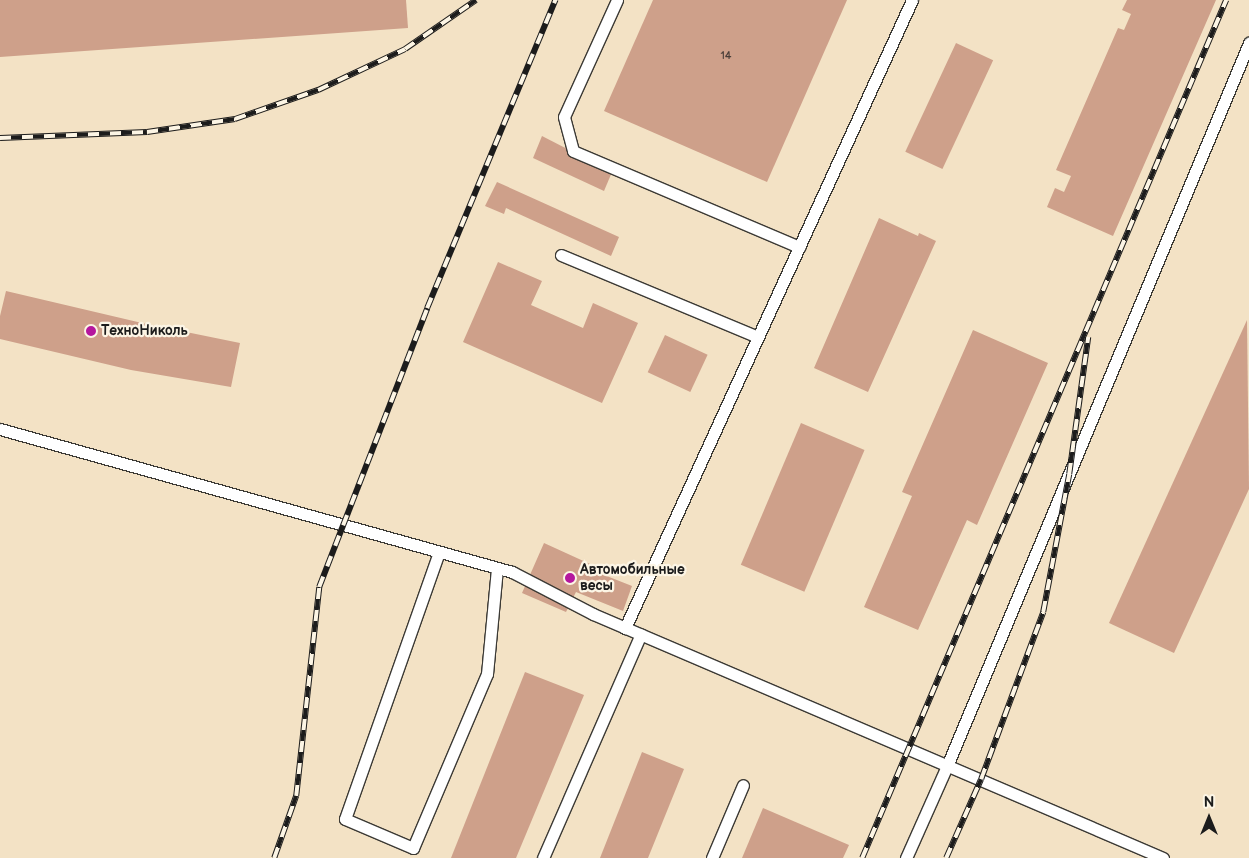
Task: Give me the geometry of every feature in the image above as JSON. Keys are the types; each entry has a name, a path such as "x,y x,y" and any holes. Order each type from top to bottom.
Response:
{"lane":[{"path":"616,0 564,117 573,151 799,247"},
{"path":"625,628 912,0"},
{"path":"906,858 947,766 1249,43"},
{"path":"561,255 758,338"},
{"path":"0,429 512,572 625,628 1163,858"},
{"path":"439,552 346,819 413,848 487,674 497,568"},
{"path":"543,858 641,634"},
{"path":"712,858 743,785"}],"building":[{"path":"0,0 406,0 408,28 0,57"},
{"path":"653,0 847,0 767,182 604,111"},
{"path":"1127,0 1216,0 1113,236 1047,207 1055,188 1064,192 1071,176 1056,170 1118,28 1124,30 1131,14 1122,10"},
{"path":"956,43 993,60 942,169 905,152"},
{"path":"542,136 612,172 604,191 533,158"},
{"path":"497,182 619,237 611,256 506,208 504,214 485,206"},
{"path":"879,218 918,236 919,233 936,241 868,392 814,368"},
{"path":"498,262 542,281 531,305 583,328 593,303 638,323 602,403 463,342"},
{"name":"ТехноНиколь","path":"6,291 142,323 240,343 231,387 131,370 0,339 0,316"},
{"path":"1247,320 1249,489 1174,653 1109,623"},
{"path":"973,330 1048,363 977,525 967,520 918,630 864,607 912,496 902,492"},
{"path":"665,335 708,355 690,392 648,372"},
{"path":"801,423 865,450 804,592 741,565"},
{"name":"Автомобильные весы","path":"544,543 590,564 589,569 632,586 623,611 576,592 566,612 522,593"},
{"path":"525,672 584,695 516,858 451,858"},
{"path":"642,752 684,769 648,858 600,858"},
{"path":"763,808 849,845 843,858 742,858"}],"railway":[{"path":"0,138 147,132 235,119 318,90 405,49 476,0"},
{"path":"274,858 296,796 319,587 427,308 555,0"},
{"path":"862,858 1226,0"},
{"path":"946,858 981,779 1043,612 1069,474 1088,337"}],"place":[{"name":"ТехноНиколь","path":"91,331"},
{"name":"Автомобильные весы","path":"570,578"}]}
